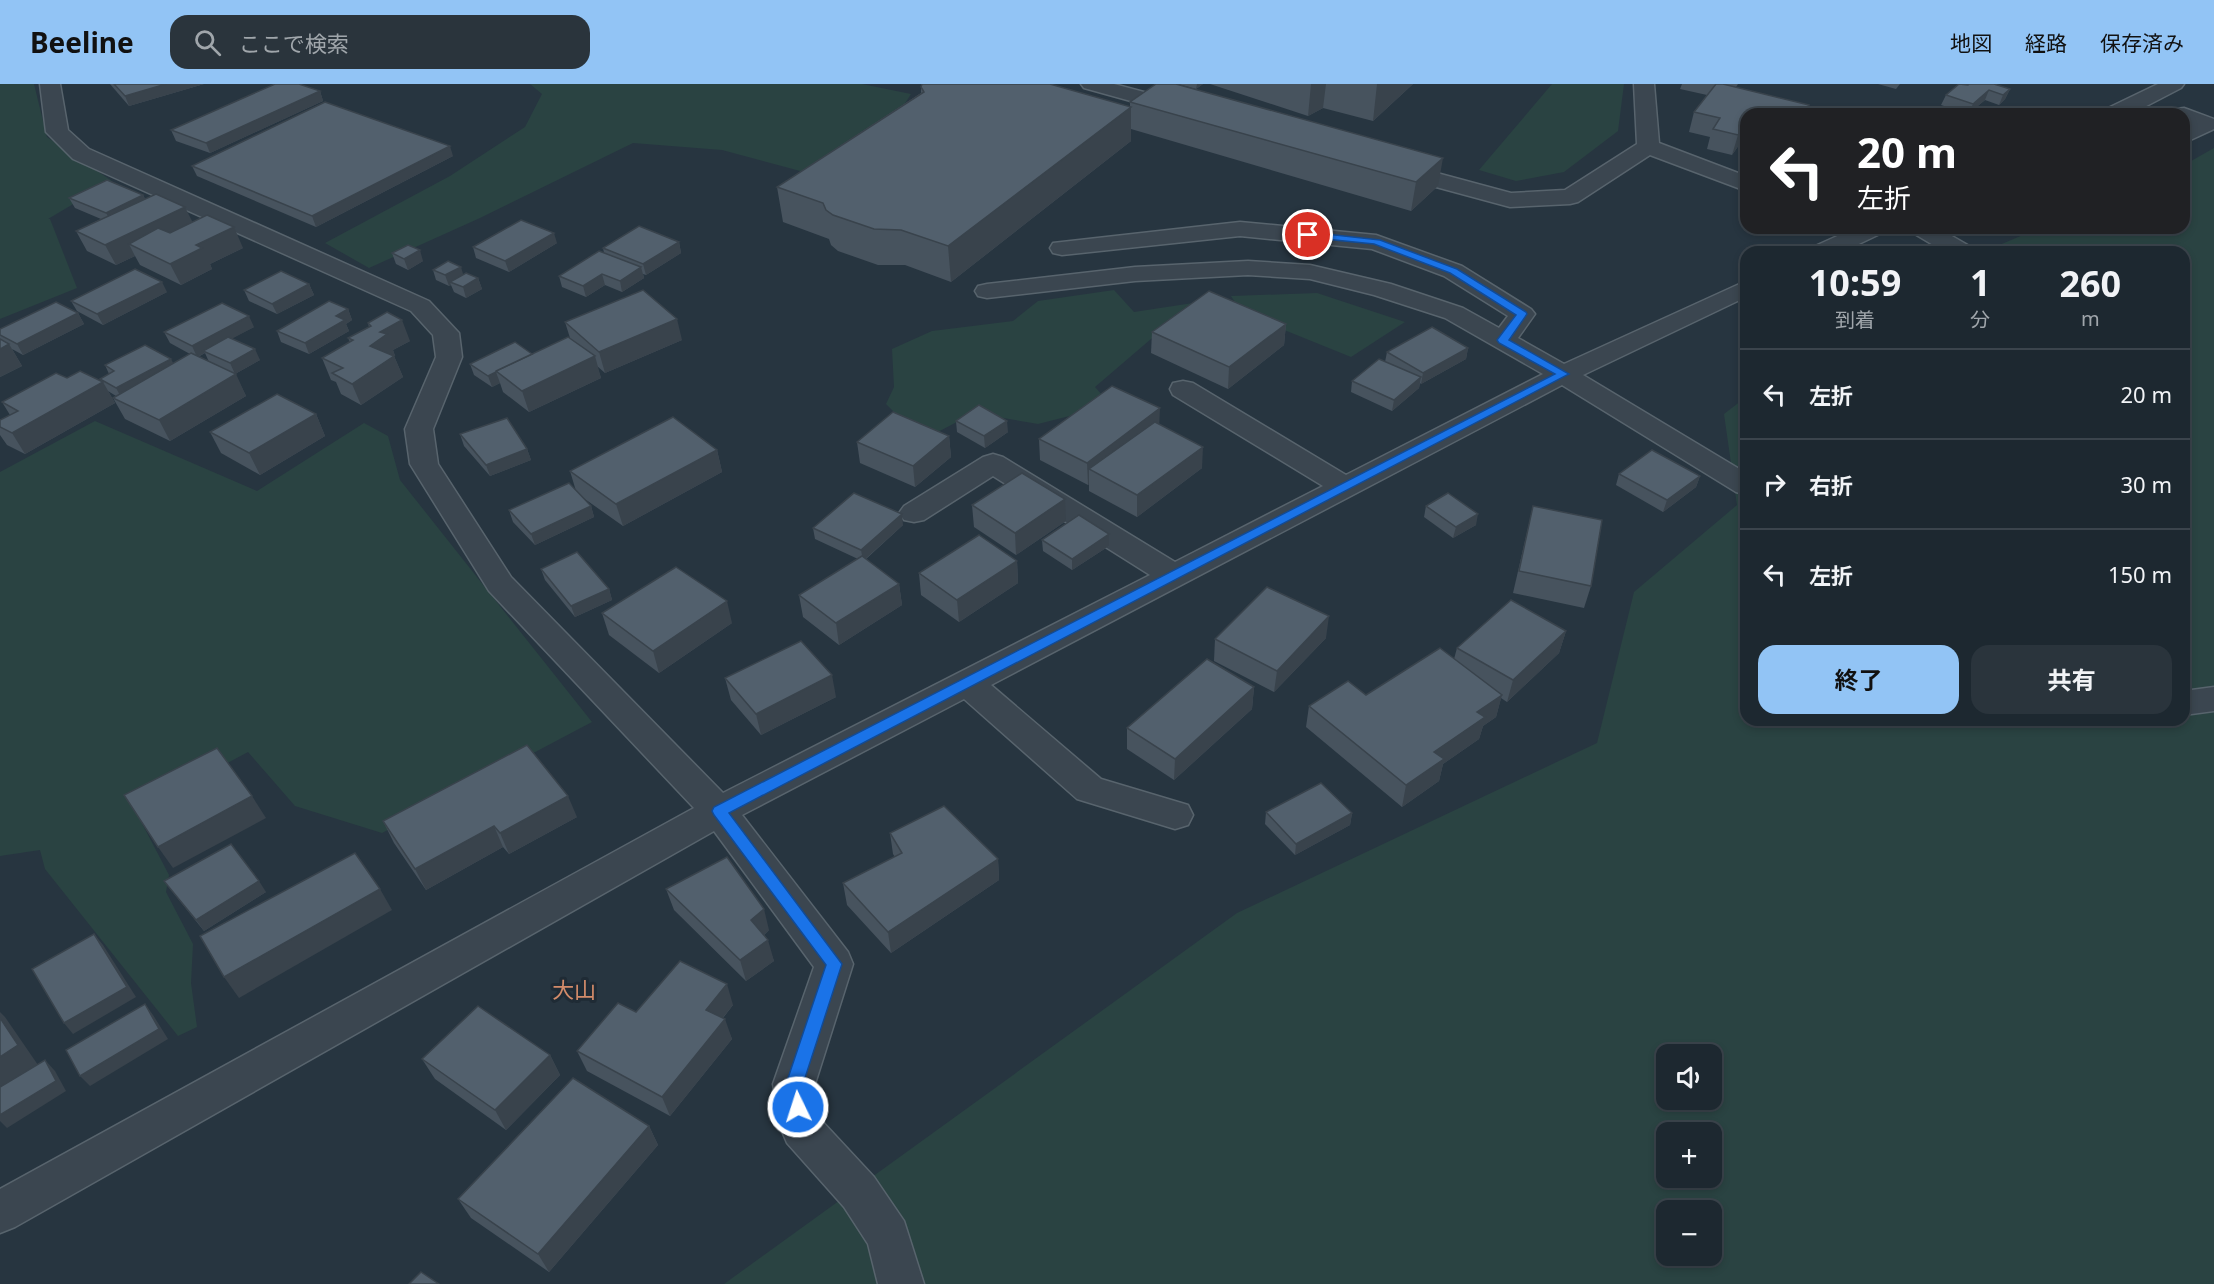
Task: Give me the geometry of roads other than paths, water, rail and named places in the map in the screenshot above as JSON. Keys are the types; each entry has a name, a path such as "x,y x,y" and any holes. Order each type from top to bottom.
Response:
{"street":[{"path":"50,84 57,132 81,154 420,306 446,333 449,357 419,429 424,464 500,584 719,811 834,964 794,1084 802,1129 859,1192 888,1236 902,1284"},
{"path":"1091,84 1204,115"},
{"path":"1644,84 1648,147"},
{"path":"2126,108 2174,84"},
{"path":"2145,98 2169,108"},
{"path":"2190,116 2208,124 2190,133"},
{"path":"1374,162 1510,200 1570,197 1648,147"},
{"path":"1648,147 1740,182"},
{"path":"1062,248 1240,229 1376,242 1453,271 1522,314 1503,340"},
{"path":"1835,246 1860,234"},
{"path":"1931,234 1952,246"},
{"path":"987,291 1135,274 1248,268 1310,272 1382,289 1454,313 1563,374 1740,482"},
{"path":"0,1212 719,811 1347,488 1563,374 1740,291"},
{"path":"1183,389 1347,488"},
{"path":"914,513 993,463 1175,576"},
{"path":"968,683 1089,789 1174,815"}],"district":[{"name":"大山","path":"574,989"}]}
